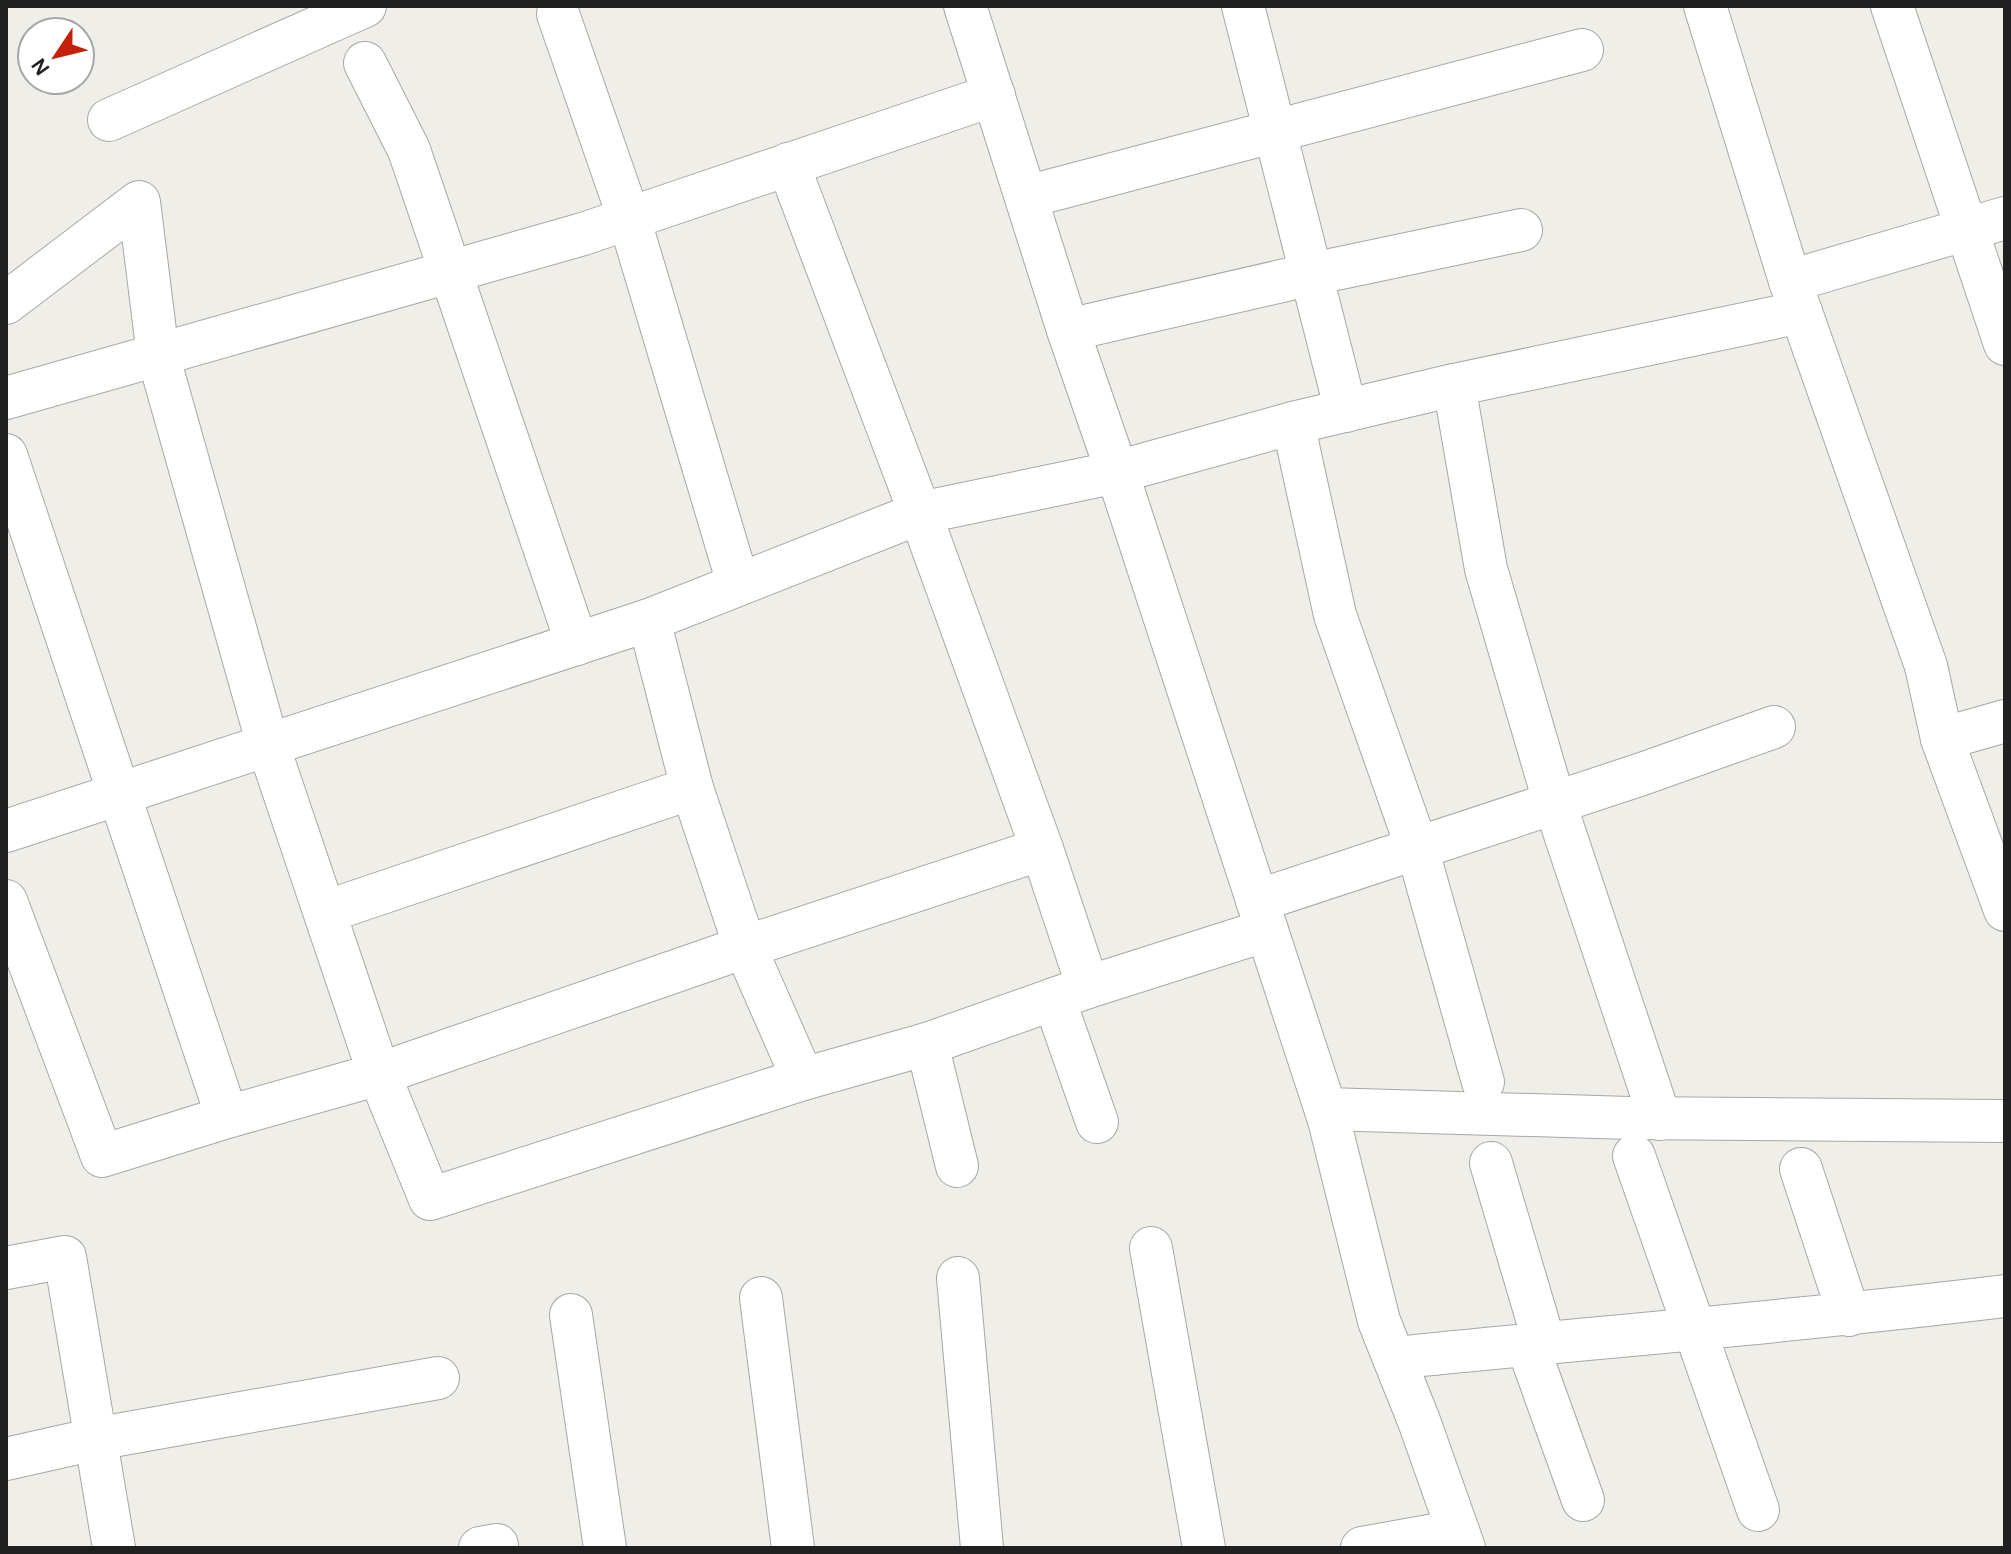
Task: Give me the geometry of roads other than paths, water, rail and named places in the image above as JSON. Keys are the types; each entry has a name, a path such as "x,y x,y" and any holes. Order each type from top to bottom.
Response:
{"street":[{"path":"109,120 365,6"},
{"path":"965,6 1068,330 1326,1109 1379,1321 1460,1539 1362,1548"},
{"path":"1243,6 1346,411"},
{"path":"1705,6 1796,296 1926,666 1942,739 2005,910"},
{"path":"1892,6 1986,224 2005,344"},
{"path":"558,14 629,218 738,583"},
{"path":"1026,197 1582,50"},
{"path":"365,63 409,150 577,644"},
{"path":"6,398 629,218 994,95"},
{"path":"788,164 920,513 1042,849 1097,1122"},
{"path":"6,303 139,202 158,355 268,745 379,1074 430,1199 803,1079 927,1044 1071,993 1417,848 1774,727"},
{"path":"6,831 649,620 920,513 1117,472 1293,423 1454,385 1796,296 1986,224"},
{"path":"1068,330 1521,230"},
{"path":"1454,385 1486,569 1554,801 1660,1119"},
{"path":"1293,423 1335,615 1417,848 1483,1082"},
{"path":"6,455 227,1117"},
{"path":"649,620 692,788 745,947 803,1079"},
{"path":"1942,739 2005,721"},
{"path":"325,912 692,788"},
{"path":"6,901 102,1156 379,1074 745,947 1042,849"},
{"path":"927,1044 957,1166"},
{"path":"1326,1109 1660,1119 2005,1121"},
{"path":"1634,1156 1758,1510"},
{"path":"1491,1163 1536,1343 1583,1500"},
{"path":"1801,1169 1849,1315"},
{"path":"1151,1248 1204,1548"},
{"path":"6,1268 65,1257 114,1548"},
{"path":"958,1278 982,1548"},
{"path":"1394,1358 1849,1315 2005,1296"},
{"path":"761,1298 793,1548"},
{"path":"571,1315 605,1548"},
{"path":"6,1459 95,1439 438,1378"}]}
